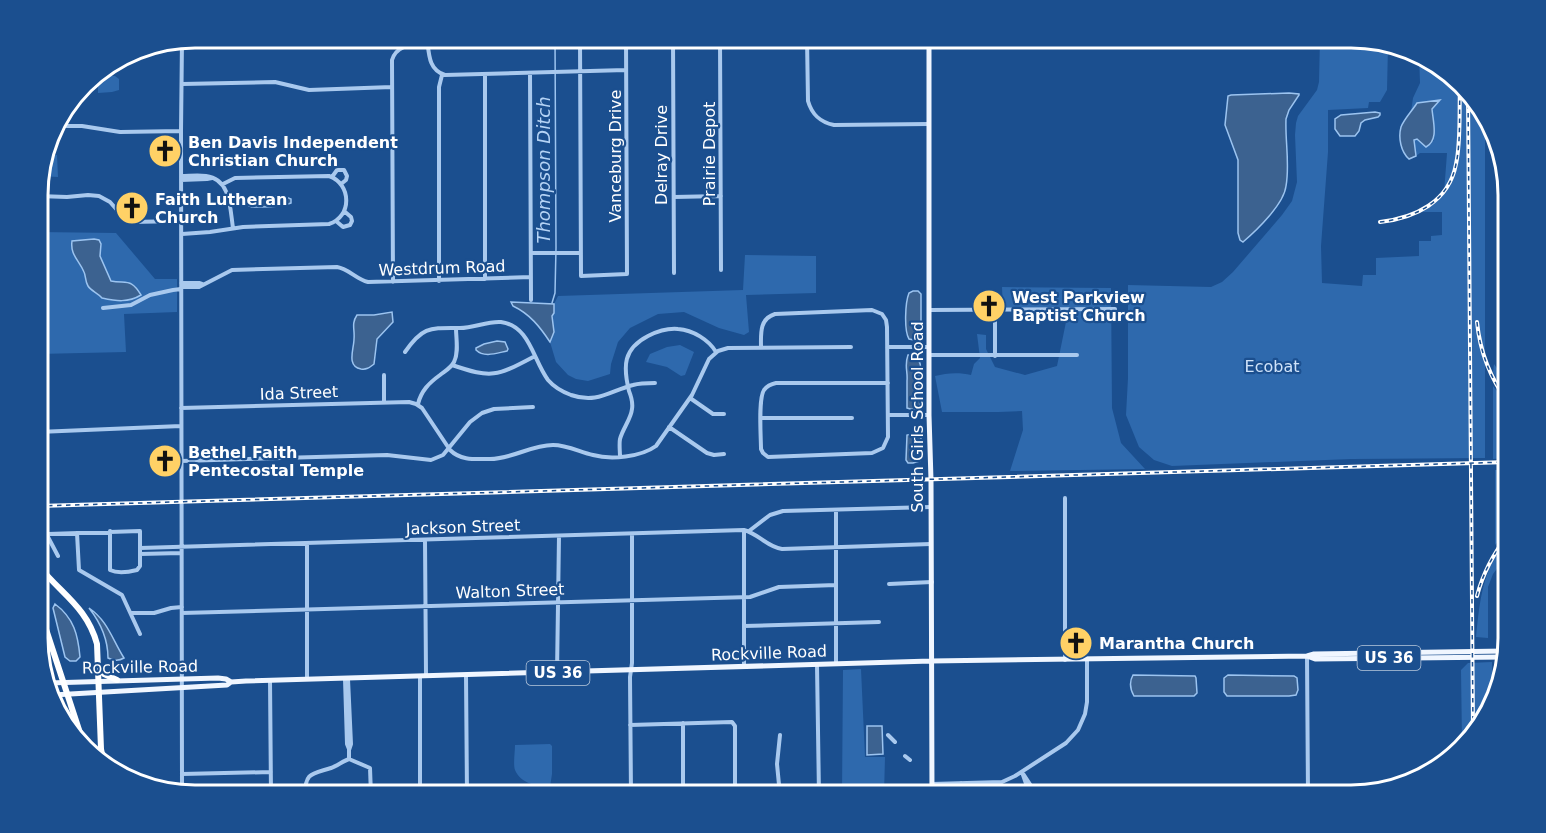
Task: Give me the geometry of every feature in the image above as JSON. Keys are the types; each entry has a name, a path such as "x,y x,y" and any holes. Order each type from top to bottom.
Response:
{"highway":[{"path":"48,576 83,613 95,636 101,751"},
{"path":"48,635 77,725"},
{"path":"98,662 104,674 117,681"}],"main road":[{"name":"South Girls School Road","path":"929,48 932,784"},
{"name":"Rockville Road","path":"60,695 98,693 218,678 231,682 931,661 1497,651"},
{"name":"Rockville Road","path":"1307,656 1315,659 1496,657"},
{"name":"Rockville Road","path":"55,683 117,681 182,683"}],"street":[{"path":"393,282 392,62 396,52 401,48"},
{"path":"429,48 431,64 442,75 626,70"},
{"path":"531,253 581,253 580,48"},
{"name":"Vanceburg Drive","path":"581,253 581,276 627,274 626,48"},
{"name":"Delray Drive","path":"673,48 674,273"},
{"name":"Prairie Depot","path":"720,48 721,270"},
{"path":"807,48 808,101 813,114 823,122 834,125 929,124"},
{"path":"182,49 182,784"},
{"path":"530,73 531,300"},
{"path":"439,281 439,86 442,75"},
{"path":"484,75 485,279"},
{"path":"182,84 276,82 309,90 392,87"},
{"path":"66,126 82,126 118,132 181,131"},
{"path":"332,177 337,170 345,171 347,178 341,184"},
{"path":"181,178 207,176 223,184 227,193 233,228"},
{"path":"182,234 233,228 326,224 336,221 344,211 346,200 341,184 332,177 235,178 223,184"},
{"path":"48,196 96,195 110,202 130,222 182,221"},
{"path":"674,197 721,196"},
{"path":"336,221 341,226 350,225 351,217 344,211"},
{"name":"Westdrum Road","path":"103,308 131,305 150,295 181,286 199,283 202,285 232,270 337,267 365,282 531,278"},
{"path":"930,310 1115,309"},
{"path":"995,310 995,356"},
{"path":"761,348 761,329 765,320 777,313 877,312 887,322 888,383 888,415 887,439 883,448 872,453 770,457 764,455 761,448 762,396 767,387 777,383 888,383"},
{"path":"405,352 415,338 424,331 471,328 495,322 510,325 523,334 548,380 570,395 586,399 600,398 628,386 656,383"},
{"path":"456,328 456,355 452,365 428,384 418,404 449,448 455,455 462,458 505,458 550,445 563,446 596,456 620,457 652,448 658,444 690,398 707,362 716,352 728,348 851,347"},
{"path":"620,457 620,439 632,410 625,369 629,352 639,341 655,332 671,328 686,330 709,342 716,352"},
{"path":"887,347 930,347"},
{"path":"930,355 1077,355"},
{"path":"452,365 476,373 493,374 506,371 535,356"},
{"path":"384,375 384,402"},
{"path":"690,398 713,414 724,414"},
{"name":"Ida Street","path":"181,408 384,402 418,404"},
{"path":"181,461 387,455 429,461 440,457 470,422 482,413 494,409 533,407"},
{"path":"888,415 929,415"},
{"path":"761,418 852,418"},
{"path":"48,432 181,426"},
{"path":"669,427 707,453 724,454"},
{"path":"1065,498 1065,660"},
{"path":"746,531 770,515 779,512 931,507"},
{"path":"836,510 837,664"},
{"path":"48,534 110,531 140,531 138,570 111,571 110,531"},
{"path":"746,531 776,548 932,544"},
{"path":"744,667 746,531"},
{"name":"Jackson Street","path":"140,548 746,531"},
{"path":"77,533 78,569 120,594 140,634"},
{"path":"631,785 632,534"},
{"path":"557,673 559,536"},
{"path":"48,538 58,556"},
{"path":"420,785 425,540"},
{"path":"307,543 307,680"},
{"path":"140,554 182,553"},
{"path":"889,584 932,582"},
{"name":"Walton Street","path":"182,613 744,597 756,596 779,587 836,585"},
{"path":"131,613 154,613 182,607"},
{"path":"744,626 879,622"},
{"path":"1307,656 1308,785"},
{"path":"932,784 1002,782 1022,772 1067,742 1080,726 1087,705 1087,659"},
{"path":"817,665 819,785"},
{"path":"466,675 467,785"},
{"path":"347,679 351,734 349,759"},
{"path":"270,680 271,785"},
{"path":"630,724 729,721 733,723 735,726 735,785"},
{"path":"683,723 683,785"},
{"path":"779,785 777,764 780,735"},
{"path":"888,735 895,742"},
{"path":"905,756 910,760"},
{"path":"305,785 311,775 349,759 371,769 371,785"},
{"path":"182,774 271,772"},
{"path":"1022,772 1027,785"},
{"path":"1022,772 1030,785"}],"green space":[{"name":"Ecobat","path":"1320,48 1370,49 1388,53 1387,90 1380,102 1369,102 1368,108 1328,110 1328,152 1321,246 1322,283 1362,286 1363,275 1376,275 1376,258 1419,256 1419,241 1431,241 1431,236 1442,235 1442,212 1422,212 1444,193 1447,153 1420,153 1416,156 1414,140 1417,139 1430,145 1434,140 1432,108 1439,101 1417,103 1411,112 1413,98 1420,83 1419,65 1448,85 1461,98 1485,134 1485,458 1351,459 1172,466 1154,460 1139,447 1126,415 1128,285 1211,287 1222,282 1233,272 1292,201 1297,182 1296,123 1298,116 1317,90"},
{"path":"110,76 119,79 119,90 98,93 98,85"},
{"path":"54,155 57,155 58,177 49,176"},
{"path":"48,232 116,233 155,279 177,279 177,312 124,314 126,352 48,354"},
{"path":"745,255 816,256 816,293 746,295 749,332 744,335 719,328 684,312 658,314 630,328 618,342 610,374 588,381 568,375 556,362 550,342 554,332 552,316 554,304 558,296 743,290"},
{"path":"1002,287 1111,288 1112,408 1121,443 1145,469 1010,471 1023,430 1022,411 942,412 935,376 953,373 971,375 974,364 980,358 977,334 986,335 986,349 995,367 1025,375 1057,366 1067,317 1003,310"},
{"path":"680,345 694,352 685,375 681,376 667,367 646,362 650,354 667,347"},
{"path":"1494,364 1498,370 1498,380 1493,372"},
{"path":"1493,386 1498,392 1498,459 1493,459"},
{"path":"1495,470 1498,470 1498,541 1495,545"},
{"path":"1498,553 1498,567 1488,587 1488,638 1476,637 1481,598"},
{"path":"1492,662 1492,677 1483,703 1462,734 1461,670 1468,663"},
{"path":"861,669 865,757 885,757 884,785 842,785 843,670"},
{"path":"550,744 552,746 550,785 535,785 518,775 514,767 515,745"}],"shaded area":[{"path":"1289,93 1299,95 1286,119 1288,169 1284,193 1269,216 1243,242 1238,233 1238,160 1225,125 1228,96"},
{"path":"1440,100 1432,109 1433,140 1426,147 1417,139 1414,140 1416,156 1409,159 1401,144 1402,124 1417,103"},
{"path":"1375,112 1380,115 1361,123 1355,136 1340,136 1335,129 1335,119 1341,115"},
{"path":"250,196 283,196 291,199 291,203 252,207 246,199"},
{"path":"99,240 101,244 100,256 111,281 131,284 141,295 122,301 112,300 102,298 89,288 84,272 74,254 72,241"},
{"path":"913,291 921,294 919,338 914,340 909,339 907,335 906,324 909,293"},
{"path":"511,302 554,304 552,316 554,332 550,342 534,321 513,306"},
{"path":"392,312 393,322 377,339 374,364 365,369 356,367 352,361 355,318 357,315"},
{"path":"505,342 507,351 487,354 476,350 484,344"},
{"path":"908,355 915,355 920,366 920,402 917,409 907,408 906,365"},
{"path":"917,433 921,437 920,461 908,463 906,460 907,435"},
{"path":"55,604 67,615 74,628 80,657 76,661 70,661 65,657 53,608"},
{"path":"89,608 101,619 124,658 112,660 108,658 103,632"},
{"path":"1133,675 1195,676 1197,693 1194,696 1134,696 1130,686"},
{"path":"1228,675 1294,676 1297,678 1298,690 1296,695 1289,696 1227,696 1224,692 1224,678"},
{"path":"867,726 882,726 883,754 867,755"}],"waterway":[{"name":"Thompson Ditch","path":"552,303 555,293 556,248 555,48"}],"railway":[{"path":"1380,222 1418,212 1438,198 1446,189 1458,155 1460,97"},
{"path":"1468,107 1473,719"},
{"path":"1477,322 1487,364 1498,387"},
{"path":"48,506 1498,462"},
{"path":"1477,596 1482,579 1498,549"}],"place":[{"name":"Ben Davis Independent Christian Church","path":"165,151"},
{"name":"Faith Lutheran Church","path":"132,208"},
{"name":"West Parkview Baptist Church","path":"989,306"},
{"name":"Bethel Faith Pentecostal Temple","path":"165,461"},
{"name":"Marantha Church","path":"1076,643"}]}
